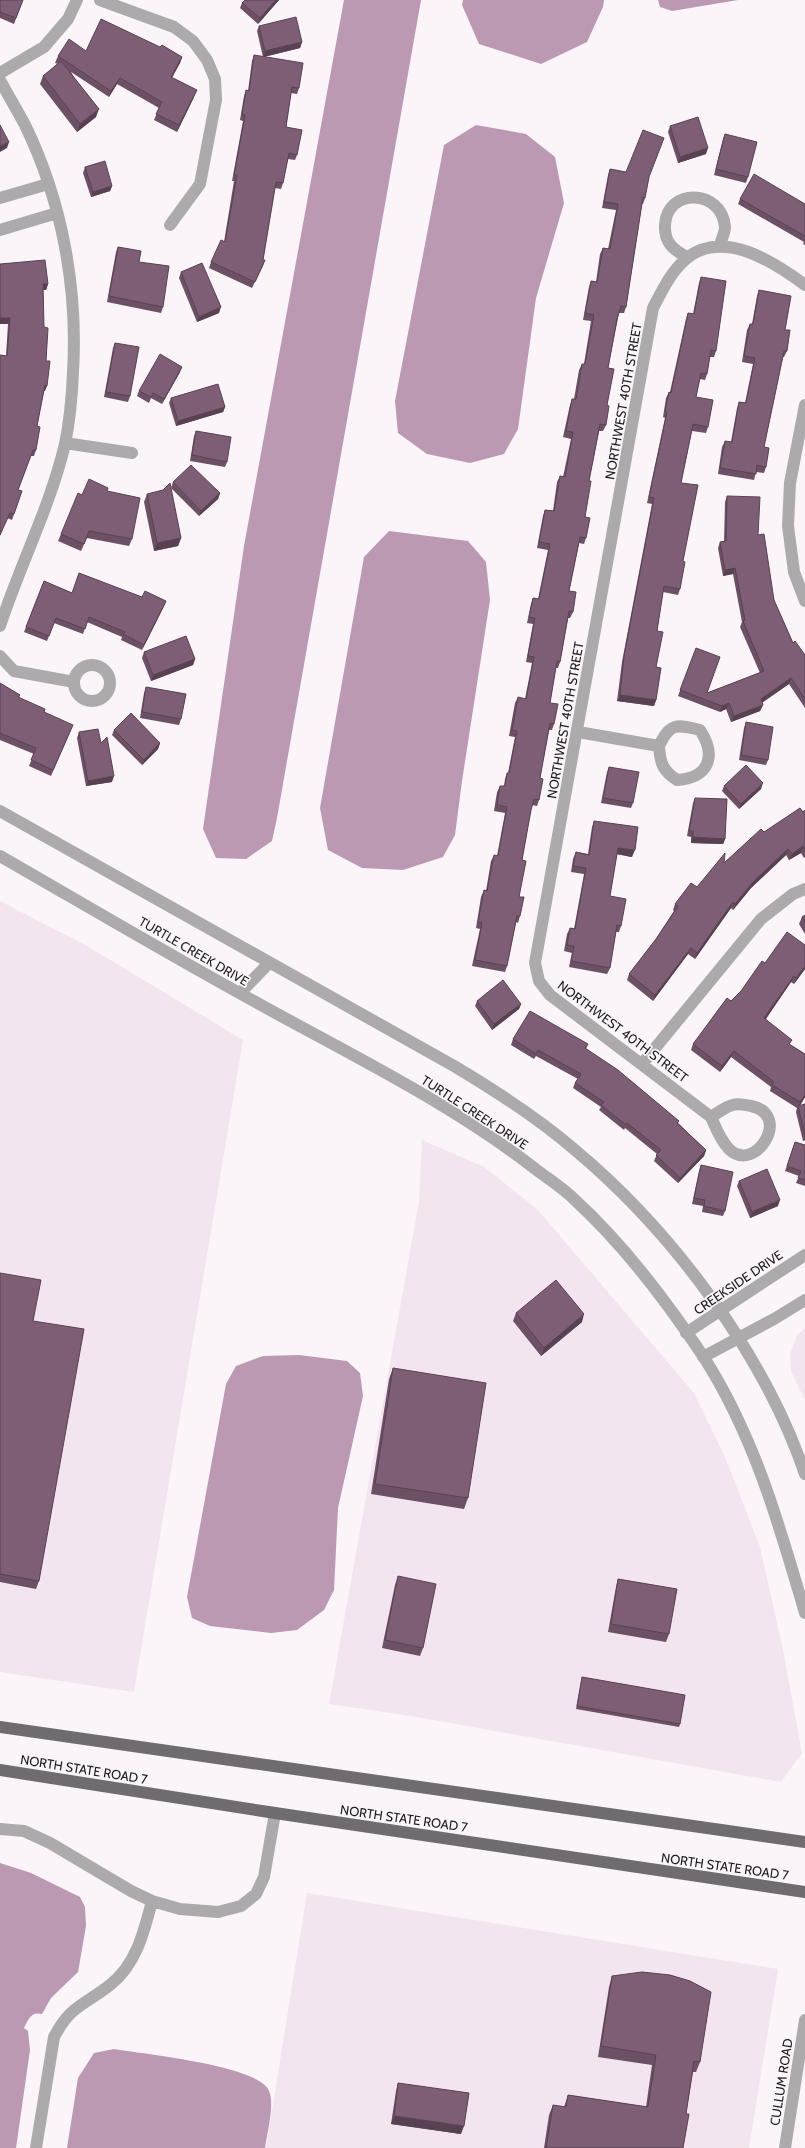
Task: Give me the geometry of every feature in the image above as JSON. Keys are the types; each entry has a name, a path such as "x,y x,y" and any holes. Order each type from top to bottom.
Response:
{"main road":[{"path":"0,1727 805,1842"},
{"name":"NORTH STATE ROAD 7","path":"0,1770 275,1813 805,1892"}],"street":[{"path":"0,73 44,47 68,19 77,0"},
{"path":"100,0 174,27 193,41 207,60 215,79 216,100 200,184 170,225"},
{"path":"0,80 25,126 48,184 69,267 75,315 71,403 65,443 53,485 0,626"},
{"path":"0,198 48,184"},
{"path":"720,245 725,228 721,212 708,200 692,196 681,200 675,203 665,216 664,234 672,249 687,257 720,245 752,253 805,285"},
{"path":"0,230 56,213"},
{"name":"NORTHWEST 40TH STREET","path":"687,257 674,271 653,308 536,963 539,981 550,995 712,1117"},
{"path":"805,405 790,483 788,526 794,572 805,601"},
{"path":"65,443 132,453"},
{"path":"0,656 14,671 74,682"},
{"path":"677,725 700,730 706,739 710,753 708,764 703,772 691,779 677,780 663,769 660,760 659,746 667,731 677,725"},
{"path":"578,732 659,746"},
{"name":"TURTLE CREEK DRIVE","path":"0,811 499,1092 548,1128 603,1174 672,1247 720,1311 739,1338 779,1412 805,1474"},
{"name":"TURTLE CREEK DRIVE","path":"0,856 240,993 428,1097 506,1146 575,1200 639,1268 703,1357 738,1420 762,1472 805,1613"},
{"path":"642,1064 761,919 793,894 805,889"},
{"path":"240,993 269,963"},
{"path":"733,1105 753,1106 762,1110 768,1118 770,1130 767,1140 761,1148 748,1154 736,1153 730,1150 720,1138 712,1117 733,1105"},
{"name":"CREEKSIDE DRIVE","path":"686,1334 805,1255"},
{"path":"703,1357 774,1320 805,1300"},
{"path":"0,1828 24,1831 50,1844 130,1891 152,1901 180,1908 218,1912 241,1906 256,1894 264,1877 275,1813"},
{"path":"36,2148 54,2037 61,2024 71,2012 83,2002 110,1985 131,1963 139,1946 152,1901"},
{"name":"CULLUM ROAD","path":"785,2148 805,2020"}],"shaded area":[{"path":"344,0 421,0 272,841 246,859 216,858 203,829 244,546"},
{"path":"463,0 604,0 603,7 587,42 541,64 479,44 462,5"},
{"path":"658,0 738,0 672,11 660,7"},
{"path":"476,125 526,134 555,157 564,203 536,298 518,429 504,454 470,463 427,454 398,433 395,401 444,145"},
{"path":"389,531 468,541 486,562 490,600 455,835 443,857 403,870 362,868 328,850 320,808 364,557"},
{"path":"0,901 87,946 243,1040 134,1692 0,1672"},
{"path":"422,1140 484,1167 537,1209 694,1393 725,1457 760,1547 783,1650 802,1753 781,1782 411,1716 329,1704 419,1202"},
{"path":"805,1328 805,1400 791,1371 790,1354 797,1335"},
{"path":"299,1355 347,1361 360,1373 363,1396 338,1508 334,1590 324,1610 297,1630 271,1633 210,1626 192,1618 187,1597 226,1384 236,1366 263,1356"},
{"path":"0,1863 31,1873 80,1897 85,1907 86,1926 78,1972 51,1998 42,2014 38,2013 33,2015 24,2028 28,2031 30,2050 16,2148 0,2148"},
{"path":"307,1893 778,1969 749,2148 266,2148"},
{"path":"114,2049 198,2062 244,2074 261,2082 269,2091 271,2097 270,2119 265,2148 67,2148 78,2078 94,2053"}],"building":[{"path":"0,0 23,0 16,18 0,12"},
{"path":"245,0 276,0 260,18 242,3"},
{"path":"296,17 302,42 265,51 259,26"},
{"path":"101,19 160,47 162,45 182,57 171,77 197,90 179,125 156,114 162,102 120,78 111,91 58,56 69,39 86,51"},
{"path":"254,55 303,63 299,88 292,87 286,127 302,130 297,155 289,153 283,183 276,182 263,260 265,260 255,282 211,262 221,240 225,242 237,175 234,175 245,115 242,114 246,90 249,91"},
{"path":"61,61 99,109 80,124 43,76"},
{"path":"698,117 708,148 680,157 670,126"},
{"path":"0,125 9,142 0,146"},
{"path":"643,130 664,138 649,177 645,198 643,197 626,307 621,306 617,319 608,368 614,369 607,405 609,406 606,425 600,424 589,481 591,481 585,517 590,518 586,538 580,537 569,591 576,592 573,612 569,611 560,662 557,661 550,703 558,704 554,724 550,723 540,778 543,779 539,800 534,799 531,810 522,860 526,861 519,897 524,897 520,916 517,916 507,966 475,960 482,923 478,922 484,890 487,891 494,855 498,856 507,807 497,805 500,786 505,786 507,773 509,773 517,731 512,730 518,697 526,699 534,657 528,656 535,618 529,617 533,598 539,599 550,544 539,542 545,510 554,511 560,476 565,477 573,432 566,431 572,399 576,399 582,364 585,364 594,315 585,313 591,281 597,282 603,248 610,249 618,204 604,202 610,169 626,172"},
{"path":"725,134 757,142 748,177 716,169"},
{"path":"105,161 112,186 93,192 85,167"},
{"path":"754,174 805,204 805,236 740,199"},
{"path":"118,247 141,251 139,262 169,266 163,307 109,296"},
{"path":"45,260 48,284 43,284 44,327 48,328 46,361 50,361 47,386 45,385 37,426 40,427 36,450 33,450 18,490 22,491 14,514 10,513 0,535 0,355 7,356 10,318 0,318 0,264"},
{"path":"202,263 221,307 199,317 181,272"},
{"path":"701,277 726,281 716,351 711,350 707,374 701,373 696,397 713,400 708,427 693,424 681,483 698,485 683,561 685,562 680,589 664,586 657,631 663,632 656,667 661,668 656,700 620,695 624,656 654,498 649,497 667,412 665,411 669,392 671,393 688,313 694,314"},
{"path":"759,290 791,296 785,330 790,330 787,351 784,351 764,447 769,448 766,467 757,465 756,474 720,468 725,441 732,442 739,402 746,403 755,358 744,356 750,324 753,324"},
{"path":"115,343 139,347 130,396 106,392"},
{"path":"160,354 182,367 164,399 153,393 151,397 139,391"},
{"path":"218,384 225,407 178,421 171,398"},
{"path":"196,431 231,437 227,462 192,455"},
{"path":"191,465 220,493 201,511 173,482"},
{"path":"89,479 108,488 107,491 140,498 132,539 89,531 84,544 61,534 78,493 82,495"},
{"path":"170,483 181,538 157,543 147,494 163,490"},
{"path":"727,496 760,497 758,535 764,534 774,600 793,643 795,641 805,655 805,699 791,678 761,699 763,705 734,716 729,703 722,706 680,690 696,648 720,657 707,693 764,671 743,621 745,620 735,568 725,570 720,542 726,541"},
{"path":"79,573 142,597 145,591 166,601 144,645 123,634 125,632 89,617 85,629 56,618 49,636 26,627 44,581 72,593"},
{"path":"186,636 195,659 153,675 144,652"},
{"path":"0,683 20,695 18,697 45,709 44,712 73,725 53,770 31,760 36,748 0,733"},
{"path":"146,687 186,694 181,719 142,712"},
{"path":"131,713 160,743 144,760 114,730"},
{"path":"746,722 773,727 768,760 741,755"},
{"path":"98,729 101,743 107,737 114,776 88,781 79,732"},
{"path":"746,765 763,783 741,804 724,786"},
{"path":"609,767 639,772 633,803 603,798"},
{"path":"695,798 727,799 725,839 693,837 693,831 689,831"},
{"path":"800,808 803,812 805,810 805,850 803,846 792,854 788,849 753,882 735,904 733,902 697,953 691,948 655,995 629,974 656,939 678,906 675,904 691,883 697,887 725,853 724,863 761,829 764,832"},
{"path":"594,821 638,827 635,850 618,848 610,896 626,899 621,926 617,925 610,968 571,961 574,946 567,945 570,928 575,929 586,868 573,866 576,852 589,855"},
{"path":"805,915 805,922 802,917"},
{"path":"787,932 805,945 805,966 796,978 794,976 764,1018 792,1040 789,1044 805,1054 805,1095 800,1102 772,1085 774,1082 734,1051 722,1066 693,1044 727,998 731,1001 741,991 762,961 765,963"},
{"path":"503,980 521,1004 494,1024 477,1001"},
{"path":"530,1011 588,1044 585,1048 618,1070 679,1121 677,1123 706,1150 680,1178 656,1155 661,1150 601,1105 604,1102 575,1083 581,1074 538,1050 536,1054 513,1039"},
{"path":"805,1104 805,1135 798,1106"},
{"path":"795,1142 805,1145 805,1180 798,1178 801,1171 787,1166"},
{"path":"701,1165 733,1172 725,1211 704,1206 705,1200 694,1198"},
{"path":"767,1169 780,1200 752,1212 739,1181"},
{"path":"0,1273 41,1280 33,1321 84,1329 39,1581 0,1574"},
{"path":"556,1280 584,1314 544,1348 516,1313"},
{"path":"393,1368 486,1383 468,1498 375,1484"},
{"path":"398,1576 436,1584 423,1648 385,1640"},
{"path":"618,1579 677,1589 669,1634 611,1624"},
{"path":"582,1677 685,1695 680,1724 577,1706"},
{"path":"642,1972 670,1975 690,1981 711,1992 700,2062 694,2061 686,2114 689,2114 683,2148 546,2148 553,2105 566,2107 568,2095 648,2107 656,2055 601,2046 612,1976"},
{"path":"398,2083 469,2093 464,2126 394,2116"}]}
